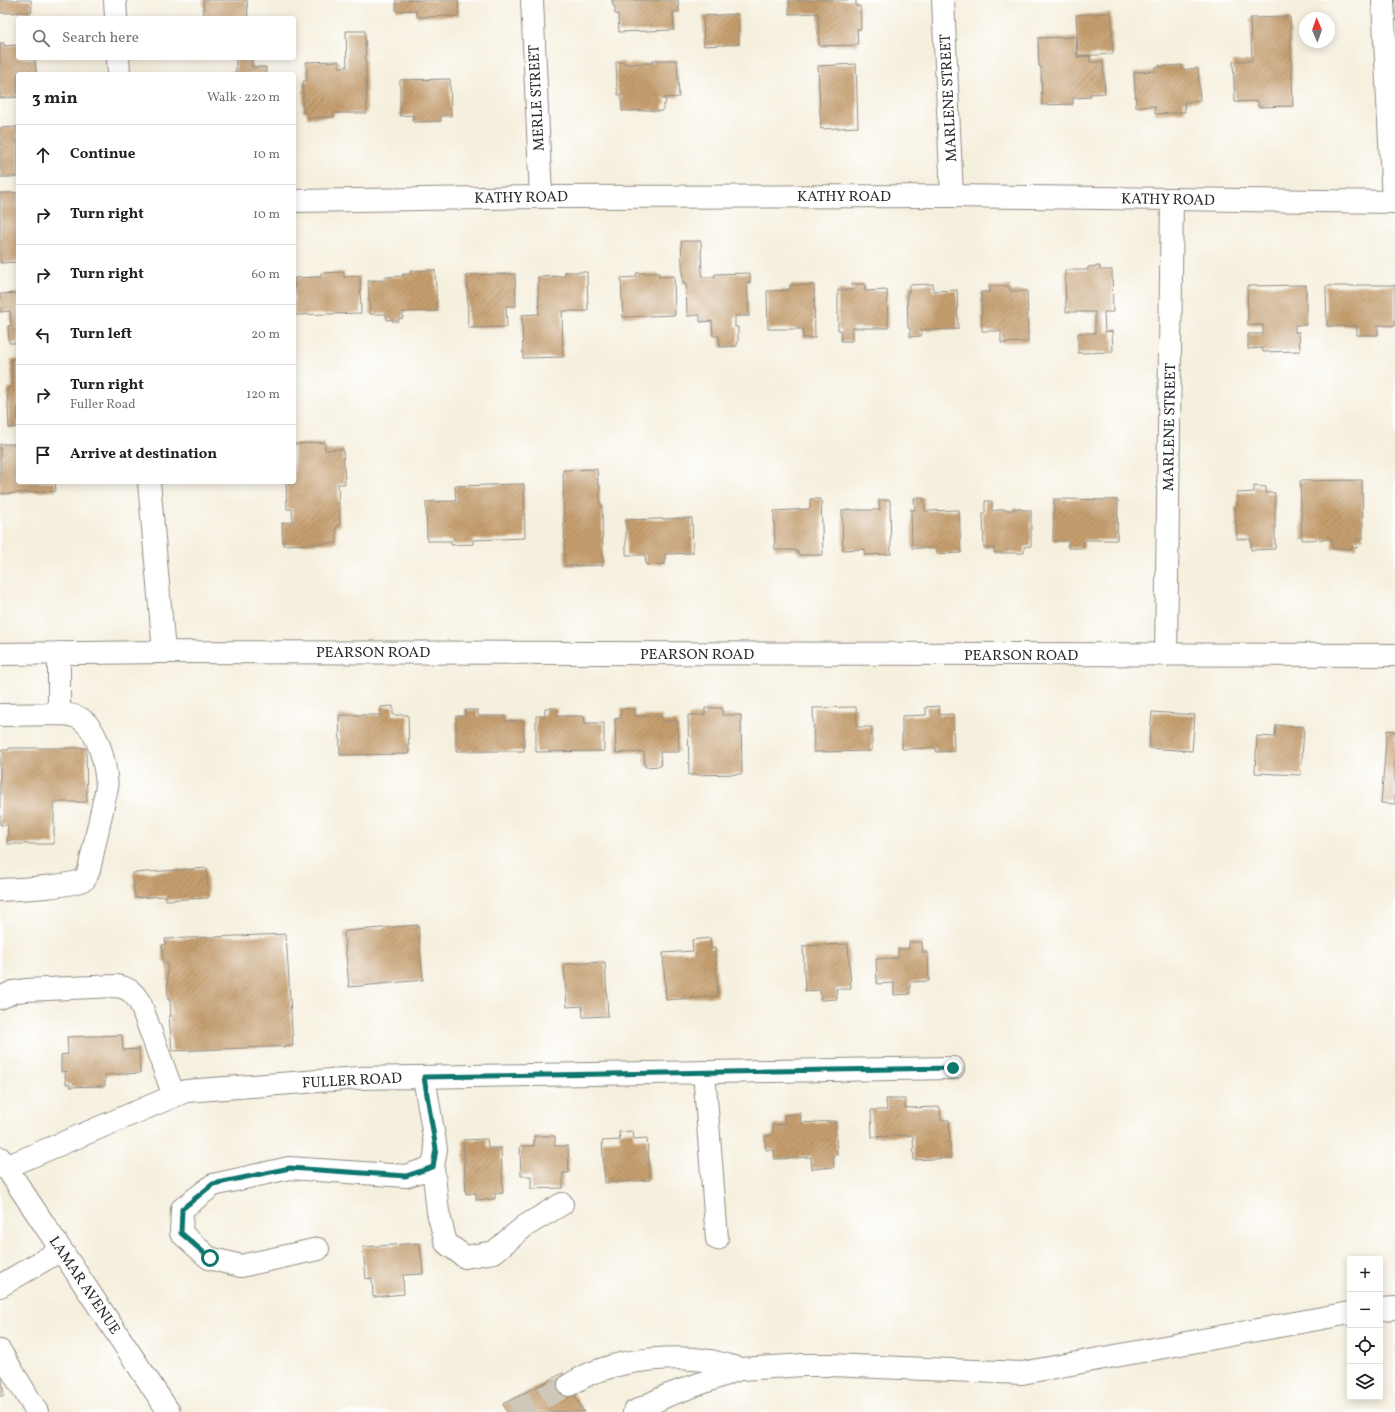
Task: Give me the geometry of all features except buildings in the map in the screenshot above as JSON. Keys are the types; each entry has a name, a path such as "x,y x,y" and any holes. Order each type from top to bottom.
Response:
{"main road":[{"path":"115,0 116,16"},
{"name":"MERLE STREET","path":"532,0 541,197"},
{"name":"MARLENE STREET","path":"943,0 952,196"},
{"path":"1384,0 1394,202"},
{"path":"118,60 119,72"},
{"name":"KATHY ROAD","path":"296,201 541,197 952,196 1394,202"},
{"name":"MARLENE STREET","path":"1166,655 1172,198"},
{"path":"149,484 164,652"},
{"name":"PEARSON ROAD","path":"0,654 164,652 1395,655"},
{"path":"59,653 59,714"},
{"path":"0,715 59,714 71,715 80,718 87,725 99,745 107,774 105,799 89,870 85,879 73,883 0,890"},
{"path":"0,998 13,992 25,990 116,986 127,988 135,995 141,1005 174,1096"},
{"name":"FULLER ROAD","path":"2,1164 186,1091 358,1078 953,1068"},
{"path":"704,1072 717,1239"},
{"path":"424,1077 436,1149 433,1167 438,1212 446,1243 465,1257 494,1252 525,1226 562,1204"},
{"name":"LAMAR AVENUE","path":"2,1164 62,1250 169,1412"},
{"path":"318,1249 241,1266 210,1258 181,1233 182,1209 213,1184 290,1168 406,1176 433,1167"},
{"path":"0,1286 62,1250"},
{"path":"1383,1309 1395,1308"},
{"path":"634,1412 666,1396 740,1369 830,1365 1022,1374 1347,1314"},
{"path":"0,1351 37,1412"},
{"path":"569,1385 596,1371 646,1360 694,1359 709,1361 740,1369"}],"tunnel":[{"path":"513,1412 569,1385"}],"route":[{"path":"210,1258 181,1233 182,1209 213,1184 290,1168 406,1176 433,1167 436,1149 424,1077 953,1068"}]}
